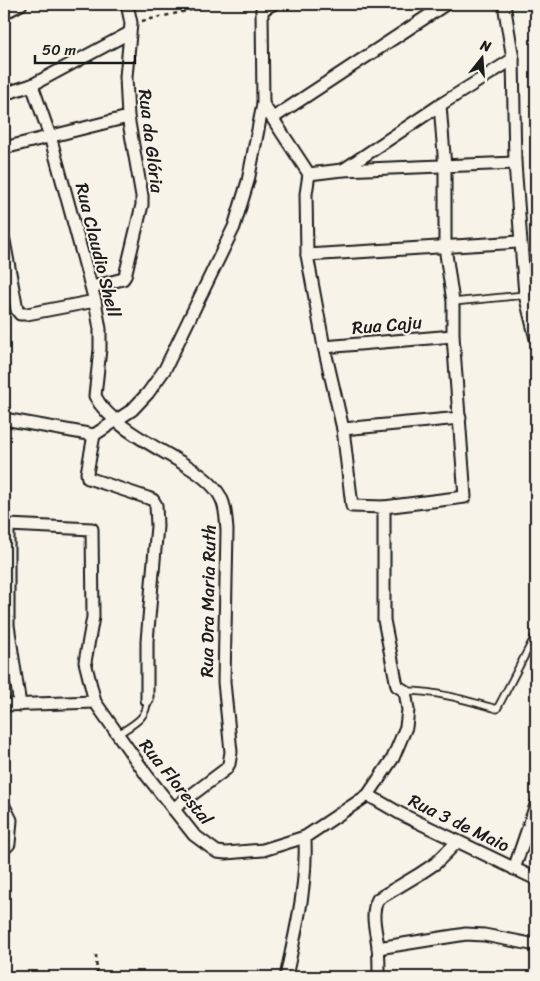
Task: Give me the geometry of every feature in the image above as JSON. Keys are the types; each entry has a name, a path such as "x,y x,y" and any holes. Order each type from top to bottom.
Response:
{"street":[{"path":"4,13 21,4"},
{"name":"Rua da Glória","path":"92,287 123,279 125,276 142,205 142,188 128,117 126,77 130,28 127,4"},
{"path":"272,118 446,4"},
{"path":"4,419 94,435 132,410 148,393 165,369 234,227 248,181 263,104 259,7"},
{"path":"4,94 32,85 130,28"},
{"path":"342,170 513,59"},
{"path":"513,59 515,163 524,295 536,338"},
{"name":"Rua Claudio Shell","path":"32,85 50,136 95,301 100,329 95,396 116,421"},
{"path":"263,104 309,174 306,194 306,255 324,348 343,429 352,506 384,507 465,497 453,336 453,302 445,247 445,167 440,105"},
{"path":"4,148 128,117"},
{"path":"309,174 342,170 515,163"},
{"path":"4,241 20,314 95,301"},
{"path":"306,255 520,242"},
{"name":"Rua Caju","path":"324,348 453,336"},
{"path":"343,429 460,418"},
{"name":"Rua Dra Maria Ruth","path":"116,421 198,473 210,483 222,499 226,514 224,682 231,752 230,764 173,809"},
{"path":"94,435 87,473 88,478 148,498 156,506 157,526 147,641 147,700"},
{"name":"Rua Florestal","path":"6,524 92,529 93,617 85,662 95,702 148,777 194,835 217,852 226,853 263,850 305,838 368,795 393,758 406,726 408,710 384,620 384,507"},
{"path":"6,524 8,625 20,705"},
{"path":"4,705 95,702"},
{"name":"Rua 3 de Maio","path":"368,795 401,814 536,879"},
{"path":"514,869 536,805"},
{"path":"4,806 11,820 9,844 4,849"},
{"path":"286,977 304,885 306,863 305,838"},
{"path":"379,977 374,916 375,904 378,900 436,863 457,842"},
{"path":"378,948 466,934 484,935 536,945"}],"lane":[{"path":"259,7 273,4"},
{"path":"504,4 513,59"},
{"path":"453,302 524,295"},
{"path":"401,688 450,696 497,708 536,634"},
{"path":"117,735 143,717 147,707 147,700"}],"path":[{"path":"130,28 218,4"},
{"path":"96,955 97,977"}]}
